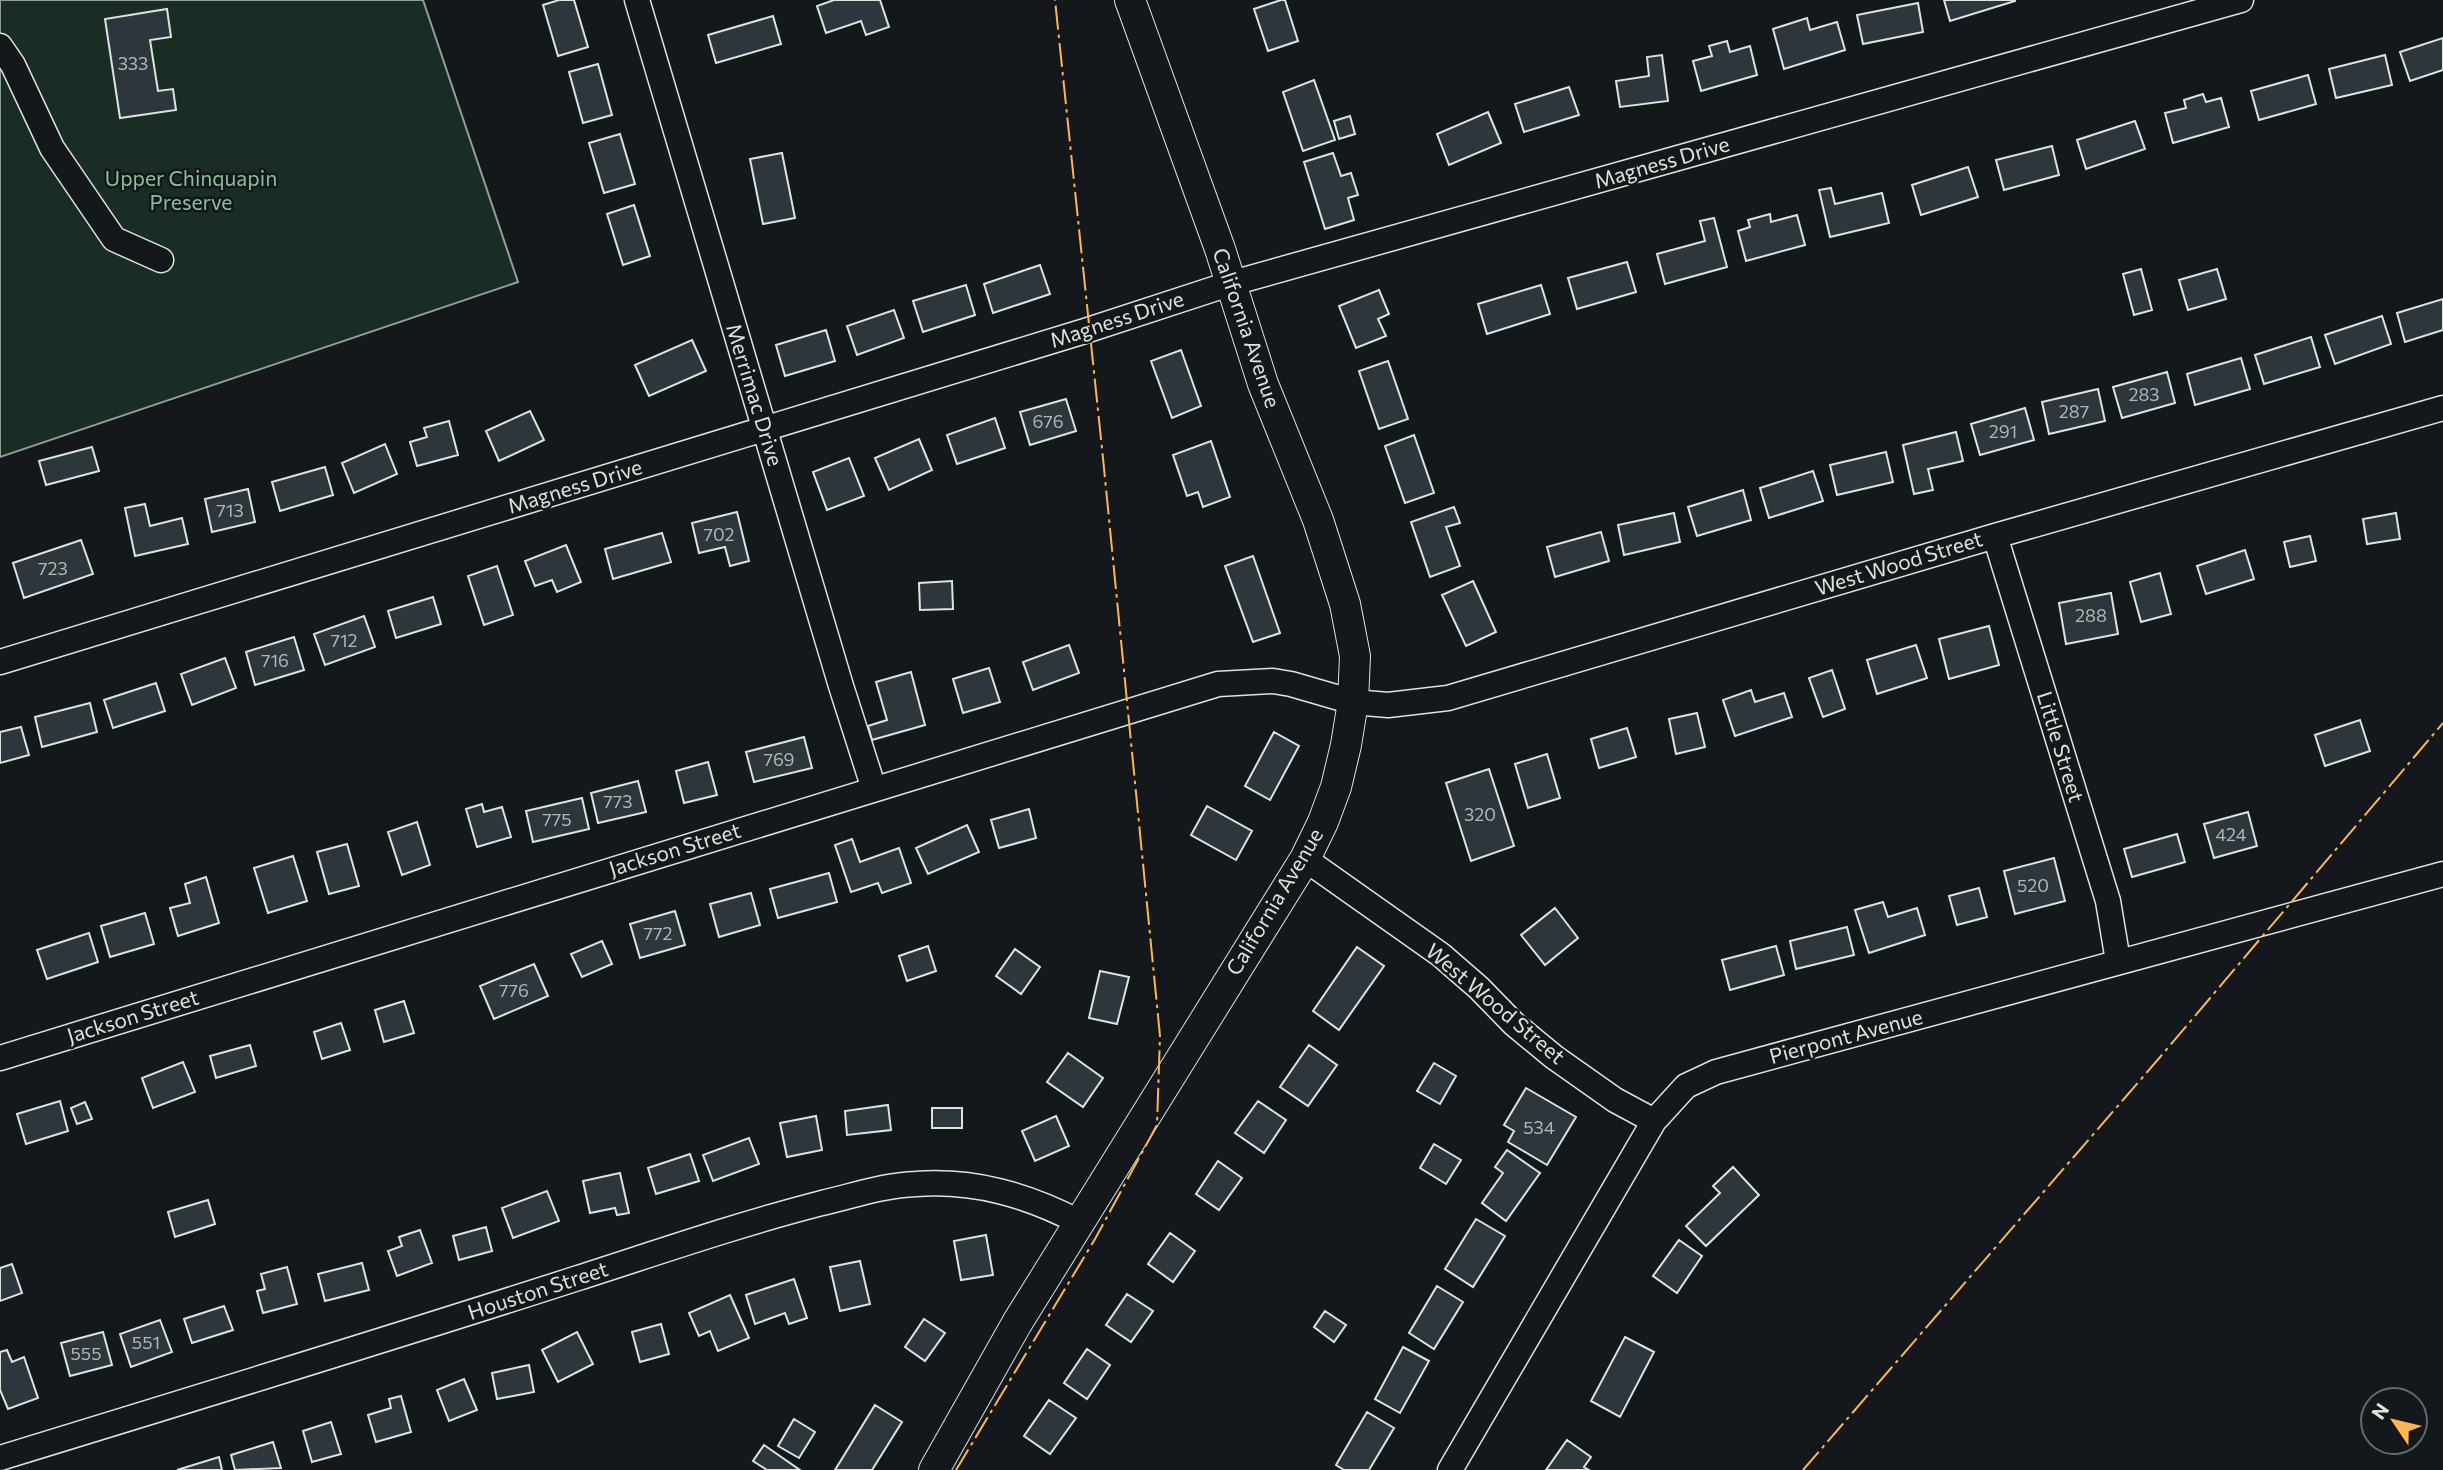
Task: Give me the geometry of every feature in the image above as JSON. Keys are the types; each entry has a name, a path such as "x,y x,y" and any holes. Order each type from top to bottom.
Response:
{"main road":[{"name":"California Avenue","path":"934,1470 1010,1334 1305,859 1336,787 1353,702 1355,656 1345,604 1318,520 1263,384 1220,249 1130,0"}],"street":[{"name":"Merrimac Drive","path":"637,0 874,789"},
{"name":"Magness Drive","path":"0,662 1072,335 1229,284 2241,0"},
{"path":"0,46 13,65 52,148 114,239 161,260"},
{"name":"West Wood Street","path":"1353,702 1388,705 1448,698 1995,536 2443,408"},
{"name":"Little Street","path":"1995,536 2108,901 2118,961"},
{"name":"Jackson Street","path":"0,1058 1218,684 1273,681 1353,702"},
{"name":"West Wood Street","path":"1305,859 1441,955 1479,988 1533,1042 1554,1058 1615,1100 1654,1121"},
{"name":"Pierpont Avenue","path":"1450,1470 1654,1121 1686,1086 1716,1072 2443,874"},
{"name":"Houston Street","path":"0,1458 394,1337 762,1219 880,1189 948,1183 982,1186 1038,1202 1079,1222"}],"green space":[{"name":"Upper Chinquapin Preserve","path":"0,0 423,0 518,282 0,457"}],"building":[{"path":"559,0 574,0 588,47 558,56 543,5"},
{"path":"834,0 880,0 889,27 866,35 861,21 826,33 817,6"},
{"path":"1285,0 1298,41 1268,51 1254,9"},
{"path":"1944,0 2015,0 2015,1 1950,21"},
{"path":"1918,3 1923,32 1863,44 1857,15"},
{"path":"167,9 171,37 150,40 158,91 173,89 176,110 120,118 105,19"},
{"path":"773,16 781,44 716,63 708,35"},
{"path":"1807,18 1810,30 1837,22 1845,50 1784,69 1773,29"},
{"path":"2443,38 2443,70 2410,81 2400,52"},
{"path":"1727,41 1730,52 1750,46 1757,75 1701,91 1693,61 1712,56 1709,46"},
{"path":"1662,55 1668,101 1620,107 1616,81 1649,76 1647,57"},
{"path":"2385,55 2392,85 2336,98 2329,69"},
{"path":"598,64 612,115 583,123 569,72"},
{"path":"2308,75 2316,104 2259,120 2251,91"},
{"path":"1314,80 1335,140 1303,151 1283,92"},
{"path":"1569,87 1579,115 1524,132 1515,104"},
{"path":"2203,94 2206,102 2221,98 2229,127 2173,143 2165,113 2186,108 2184,100"},
{"path":"1488,112 1501,143 1449,165 1437,134"},
{"path":"1350,116 1355,134 1339,139 1334,121"},
{"path":"2135,121 2145,149 2086,169 2077,140"},
{"path":"620,134 635,184 604,193 589,143"},
{"path":"2052,146 2059,175 2004,190 1996,160"},
{"path":"782,153 795,218 763,224 750,159"},
{"path":"1333,153 1341,176 1351,173 1358,195 1348,198 1354,220 1325,229 1304,162"},
{"path":"1968,167 1978,197 1921,215 1912,185"},
{"path":"1831,188 1835,204 1882,193 1889,223 1830,237 1819,190"},
{"path":"634,205 650,256 623,265 607,214"},
{"path":"1770,214 1771,222 1797,215 1805,245 1746,261 1738,231 1750,227 1748,220"},
{"path":"1714,218 1727,267 1665,284 1657,254 1705,241 1700,221"},
{"path":"1627,262 1636,292 1577,309 1568,278"},
{"path":"1040,265 1050,294 993,313 984,284"},
{"path":"2141,269 2152,310 2134,315 2123,274"},
{"path":"2217,269 2226,299 2188,310 2179,280"},
{"path":"966,285 975,315 923,332 913,301"},
{"path":"1541,285 1550,314 1487,334 1478,304"},
{"path":"1379,290 1389,314 1378,319 1386,336 1356,348 1339,306"},
{"path":"2443,299 2443,330 2405,342 2397,313"},
{"path":"894,310 904,338 857,355 847,326"},
{"path":"2382,316 2391,344 2335,364 2325,335"},
{"path":"826,330 835,361 785,376 776,345"},
{"path":"2311,337 2320,367 2264,384 2255,355"},
{"path":"692,340 706,371 649,396 635,365"},
{"path":"1181,350 1201,406 1172,418 1151,361"},
{"path":"2241,358 2250,389 2195,405 2187,374"},
{"path":"1388,361 1408,419 1379,429 1359,371"},
{"path":"2167,372 2175,403 2122,418 2113,387"},
{"path":"2098,389 2105,421 2049,434 2042,402"},
{"path":"1066,399 1076,431 1030,445 1020,412"},
{"path":"2025,408 2034,440 1980,455 1971,424"},
{"path":"530,411 544,440 499,461 486,431"},
{"path":"995,418 1005,448 957,464 947,435"},
{"path":"449,421 458,455 417,466 410,442 427,437 424,428"},
{"path":"1956,432 1963,461 1928,469 1933,490 1914,494 1903,445"},
{"path":"1414,435 1434,493 1405,503 1385,446"},
{"path":"919,439 932,470 889,490 875,458"},
{"path":"1211,441 1230,497 1203,507 1198,492 1187,496 1173,455"},
{"path":"385,444 397,474 354,493 342,463"},
{"path":"92,447 99,471 46,485 39,461"},
{"path":"1886,452 1893,482 1837,495 1830,465"},
{"path":"849,458 864,496 827,510 813,472"},
{"path":"325,467 333,495 280,511 272,482"},
{"path":"1813,471 1823,501 1769,518 1760,488"},
{"path":"248,489 255,522 212,532 205,499"},
{"path":"1743,490 1751,520 1697,536 1688,507"},
{"path":"145,504 150,526 182,518 188,544 135,556 125,508"},
{"path":"1454,507 1460,523 1446,527 1460,566 1430,577 1411,522"},
{"path":"737,512 749,561 730,566 725,547 699,553 692,523"},
{"path":"1674,513 1680,542 1624,555 1618,525"},
{"path":"2396,513 2400,539 2367,544 2363,519"},
{"path":"1601,532 1609,561 1555,577 1547,547"},
{"path":"662,533 671,562 613,579 605,549"},
{"path":"2310,536 2316,561 2290,567 2284,542"},
{"path":"81,540 93,574 24,598 13,563"},
{"path":"566,545 581,582 557,592 552,580 535,586 525,561"},
{"path":"2245,550 2254,579 2206,594 2197,566"},
{"path":"1253,556 1280,633 1253,642 1225,566"},
{"path":"497,566 513,615 484,625 468,576"},
{"path":"2160,573 2171,614 2141,622 2130,582"},
{"path":"952,581 953,609 920,610 919,583"},
{"path":"1473,581 1496,632 1466,646 1442,595"},
{"path":"2111,593 2118,634 2066,644 2059,603"},
{"path":"433,597 441,624 396,638 388,611"},
{"path":"364,616 375,647 325,665 314,634"},
{"path":"1989,626 1999,665 1949,679 1939,639"},
{"path":"294,637 304,670 255,685 246,652"},
{"path":"1069,645 1079,673 1033,690 1023,662"},
{"path":"1916,645 1927,678 1877,694 1867,660"},
{"path":"225,658 236,688 192,705 181,674"},
{"path":"989,668 1000,702 963,713 953,679"},
{"path":"1832,670 1845,709 1823,717 1809,678"},
{"path":"911,672 925,725 872,740 868,726 887,720 876,682"},
{"path":"156,683 165,711 113,728 104,700"},
{"path":"1751,690 1755,702 1784,693 1792,717 1735,736 1723,700"},
{"path":"90,703 97,732 42,747 35,717"},
{"path":"1697,713 1705,747 1676,754 1669,719"},
{"path":"2360,720 2370,751 2325,766 2315,735"},
{"path":"21,727 29,755 0,763 0,732"},
{"path":"1627,728 1636,757 1599,768 1591,739"},
{"path":"1274,732 1299,746 1270,800 1245,786"},
{"path":"804,737 812,768 754,782 746,752"},
{"path":"1547,754 1560,798 1528,808 1515,764"},
{"path":"708,762 717,795 684,803 676,771"},
{"path":"1489,769 1514,846 1471,861 1446,783"},
{"path":"638,781 646,812 598,823 591,793"},
{"path":"582,798 589,829 533,842 526,811"},
{"path":"482,804 484,812 502,807 511,837 477,847 466,809"},
{"path":"1207,806 1252,831 1236,860 1191,835"},
{"path":"1029,809 1036,838 999,848 991,820"},
{"path":"2248,812 2257,846 2214,858 2204,824"},
{"path":"417,822 430,865 402,875 388,832"},
{"path":"967,825 979,852 928,874 916,848"},
{"path":"2177,834 2185,862 2132,877 2124,849"},
{"path":"852,839 860,862 899,848 911,883 882,893 878,883 851,892 835,845"},
{"path":"347,844 359,886 329,894 317,852"},
{"path":"293,856 307,901 268,913 254,868"},
{"path":"2054,858 2065,901 2015,914 2004,871"},
{"path":"829,873 837,902 778,918 770,889"},
{"path":"206,877 219,923 178,936 170,908 190,903 185,884"},
{"path":"1979,888 1987,917 1957,925 1949,896"},
{"path":"751,893 760,925 719,937 710,904"},
{"path":"1883,902 1888,917 1917,908 1925,935 1869,953 1855,910"},
{"path":"1555,908 1578,938 1545,965 1521,935"},
{"path":"675,911 685,945 640,958 630,924"},
{"path":"145,913 154,944 110,957 101,926"},
{"path":"1847,927 1854,955 1796,969 1790,941"},
{"path":"89,933 98,962 47,979 37,950"},
{"path":"602,941 612,964 582,977 571,954"},
{"path":"928,946 936,971 907,981 899,956"},
{"path":"1776,946 1784,975 1730,990 1722,960"},
{"path":"1357,947 1384,966 1339,1030 1313,1011"},
{"path":"1015,949 1040,967 1021,994 996,976"},
{"path":"534,964 548,996 494,1019 480,986"},
{"path":"1100,971 1129,977 1117,1024 1089,1018"},
{"path":"404,1001 414,1033 384,1042 375,1010"},
{"path":"341,1023 350,1050 322,1059 314,1032"},
{"path":"250,1045 256,1066 216,1078 210,1056"},
{"path":"1309,1045 1337,1065 1308,1106 1280,1087"},
{"path":"1068,1053 1103,1078 1083,1107 1047,1082"},
{"path":"183,1062 195,1092 153,1108 142,1078"},
{"path":"1434,1063 1456,1076 1440,1104 1417,1091"},
{"path":"1526,1088 1576,1117 1547,1165 1508,1142 1514,1131 1504,1125"},
{"path":"60,1101 68,1131 26,1144 17,1114"},
{"path":"1258,1101 1286,1120 1264,1153 1235,1133"},
{"path":"85,1102 92,1119 77,1124 71,1108"},
{"path":"888,1105 891,1130 847,1135 845,1111"},
{"path":"932,1108 962,1108 962,1128 932,1128"},
{"path":"816,1116 822,1150 787,1157 780,1123"},
{"path":"1056,1116 1069,1146 1035,1161 1022,1131"},
{"path":"749,1138 759,1164 713,1181 703,1155"},
{"path":"1434,1144 1461,1160 1446,1184 1420,1168"},
{"path":"1507,1150 1540,1173 1506,1221 1482,1203 1503,1173 1495,1167"},
{"path":"690,1154 699,1181 656,1194 648,1168"},
{"path":"1218,1161 1242,1178 1219,1210 1196,1194"},
{"path":"1733,1167 1759,1195 1706,1246 1686,1226 1720,1193 1713,1186"},
{"path":"620,1173 629,1213 617,1215 615,1208 590,1213 583,1181"},
{"path":"547,1191 559,1221 513,1238 502,1208"},
{"path":"208,1200 215,1224 175,1237 168,1212"},
{"path":"1476,1219 1505,1236 1473,1287 1445,1269"},
{"path":"486,1227 492,1251 459,1260 453,1236"},
{"path":"420,1230 432,1263 397,1276 388,1251 402,1246 399,1237"},
{"path":"1170,1233 1195,1251 1173,1282 1148,1264"},
{"path":"986,1235 993,1275 961,1280 954,1241"},
{"path":"1679,1240 1702,1256 1677,1293 1653,1276"},
{"path":"860,1261 870,1304 840,1311 830,1267"},
{"path":"362,1263 369,1290 325,1301 318,1274"},
{"path":"12,1264 22,1293 0,1301 0,1268"},
{"path":"287,1267 297,1304 263,1313 257,1291 265,1289 261,1274"},
{"path":"794,1279 807,1318 789,1324 785,1313 755,1324 746,1295"},
{"path":"1437,1286 1463,1302 1434,1349 1409,1333"},
{"path":"1127,1294 1153,1311 1131,1342 1106,1325"},
{"path":"730,1295 749,1338 718,1351 710,1331 699,1336 689,1313"},
{"path":"224,1306 233,1330 192,1343 184,1319"},
{"path":"1325,1311 1346,1325 1334,1342 1314,1327"},
{"path":"924,1319 945,1333 925,1361 905,1347"},
{"path":"160,1320 172,1352 131,1367 120,1334"},
{"path":"661,1324 669,1354 640,1362 632,1332"},
{"path":"103,1332 112,1365 70,1376 61,1343"},
{"path":"577,1332 593,1364 558,1382 542,1350"},
{"path":"1625,1337 1654,1352 1620,1417 1591,1401"},
{"path":"1403,1347 1429,1361 1400,1413 1375,1399"},
{"path":"1087,1349 1110,1365 1087,1399 1064,1383"},
{"path":"7,1350 12,1362 24,1357 38,1398 8,1409 0,1390 0,1352"},
{"path":"529,1365 534,1392 497,1399 492,1373"},
{"path":"464,1379 477,1410 449,1421 437,1390"},
{"path":"401,1396 411,1432 376,1442 368,1415 391,1408 389,1399"},
{"path":"1049,1400 1076,1418 1050,1454 1024,1436"},
{"path":"875,1405 902,1422 872,1470 835,1470"},
{"path":"1367,1412 1394,1428 1369,1470 1344,1470 1336,1465"},
{"path":"794,1419 815,1432 799,1458 778,1446"},
{"path":"331,1422 341,1454 312,1462 303,1431"},
{"path":"1567,1440 1591,1457 1584,1467 1589,1470 1546,1470"},
{"path":"273,1442 281,1468 235,1470 231,1455"},
{"path":"764,1445 800,1470 767,1470 753,1461"},
{"path":"219,1457 222,1470 177,1470"}],"power":[{"path":"956,1470 1095,1239 1157,1125 1160,1036 1055,0"},
{"path":"1803,1470 2161,1056 2443,723"}]}
